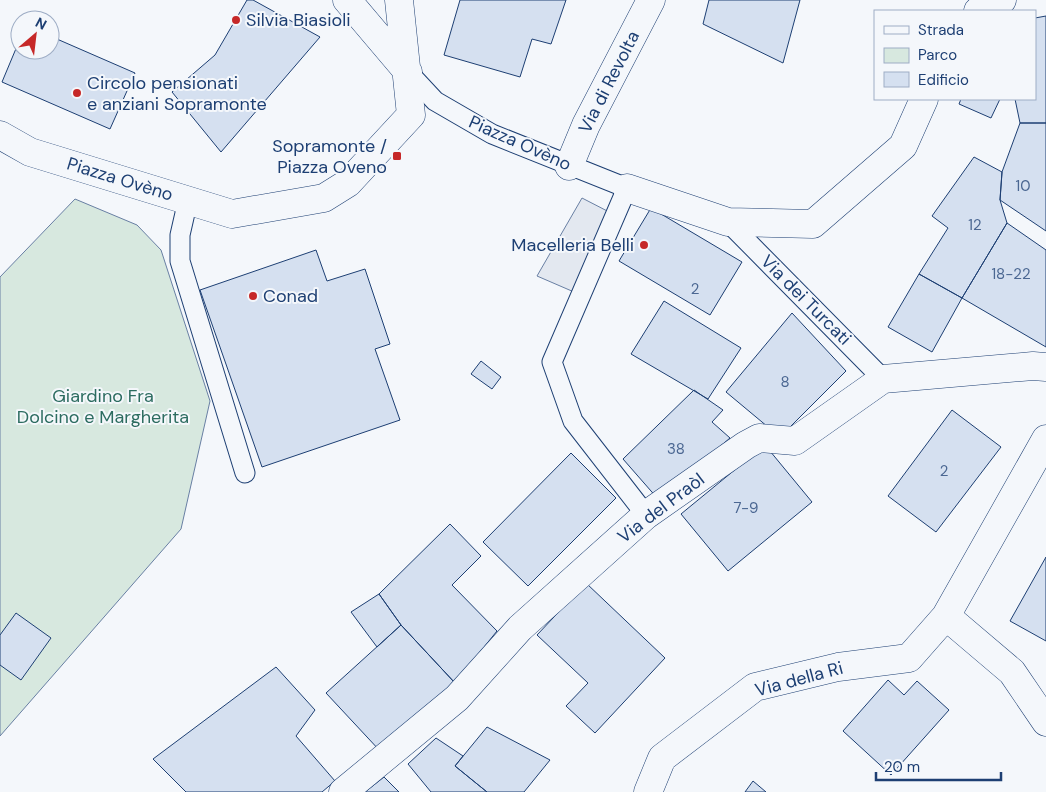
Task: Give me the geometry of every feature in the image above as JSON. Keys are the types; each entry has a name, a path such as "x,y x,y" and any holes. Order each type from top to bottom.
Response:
{"street":[{"path":"347,0 408,72"},
{"path":"399,0 408,72"},
{"name":"Via di Revolta","path":"569,166 586,125 651,0"},
{"path":"980,10 1002,0"},
{"name":"Piazza Ovèno","path":"0,135 30,152 232,214 324,198 348,182 411,115 408,72"},
{"name":"Via dei Turcati","path":"627,188 728,222 813,224 903,146 924,100"},
{"path":"883,379 1033,366 1046,367"},
{"name":"Via del Praòl","path":"342,792 457,698 520,628 646,516 759,438 795,441 883,379"},
{"name":"Via della Ri","path":"648,792 662,758 755,686 838,667 909,658 946,616 1046,439"},
{"path":"946,616 1012,672 1046,722"}],"lane":[{"name":"Piazza Ovèno","path":"408,72 435,101 492,134 627,188"},
{"path":"627,188 552,362 573,421 646,516"},
{"path":"178,197 180,261 245,473"},
{"name":"Via dei Turcati","path":"728,222 883,379"}],"green space":[{"name":"Giardino Fra Dolcino e Margherita","path":"75,199 137,225 161,250 210,401 181,529 0,736 0,277"}],"shaded area":[{"path":"582,198 615,215 581,295 537,276"}],"building":[{"path":"247,0 253,0 320,37 221,152 172,92 215,55"},
{"path":"460,0 566,0 551,44 532,39 520,77 444,55"},
{"path":"709,0 800,0 783,63 703,24"},
{"path":"1046,16 1046,123 1020,123 1015,100 1036,100 1036,18"},
{"name":"Circolo pensionati e anziani Sopramonte","path":"60,40 135,73 110,129 2,82 11,60 60,60"},
{"path":"961,100 1000,100 991,118 959,104"},
{"path":"1020,123 1046,123 1046,231 1000,200 1002,172"},
{"path":"974,157 1002,172 1000,200 1007,223 962,298 919,274 948,228 932,216"},
{"path":"651,208 742,262 710,315 619,261"},
{"path":"1007,223 1046,250 1046,347 962,298"},
{"path":"316,250 327,281 365,269 390,344 375,349 400,420 262,467 200,290"},
{"path":"919,274 962,298 932,352 888,327"},
{"path":"664,301 741,348 708,399 631,354"},
{"path":"792,313 846,371 780,437 726,392"},
{"path":"481,361 501,377 492,389 471,374"},
{"path":"694,390 723,410 712,422 730,438 658,499 623,459"},
{"path":"952,410 1001,447 936,532 888,496"},
{"path":"765,445 812,502 728,571 681,514"},
{"path":"571,453 616,498 528,586 483,542"},
{"path":"450,524 481,556 452,585 497,631 455,683 401,625 379,594"},
{"path":"1046,557 1046,641 1010,621"},
{"path":"586,583 665,658 595,733 566,706 588,683 537,635"},
{"path":"379,594 401,625 377,647 351,612"},
{"path":"16,613 51,638 21,680 0,665 0,635"},
{"path":"401,625 455,683 381,752 326,693"},
{"path":"276,667 315,710 296,736 335,781 322,792 186,792 153,759"},
{"path":"888,680 904,695 917,681 949,710 891,775 843,731"},
{"path":"487,727 550,760 524,792 487,792 455,766"},
{"path":"436,738 463,756 455,766 487,792 431,792 408,764"},
{"path":"384,777 399,792 365,792"},
{"path":"753,781 766,792 745,792"}],"place":[{"name":"Silvia Biasioli","path":"236,20"},
{"name":"Circolo pensionati e anziani Sopramonte","path":"77,93"},
{"name":"Sopramonte / Piazza Oveno","path":"397,156"},
{"name":"Macelleria Belli","path":"644,245"},
{"name":"Conad","path":"253,296"}]}
